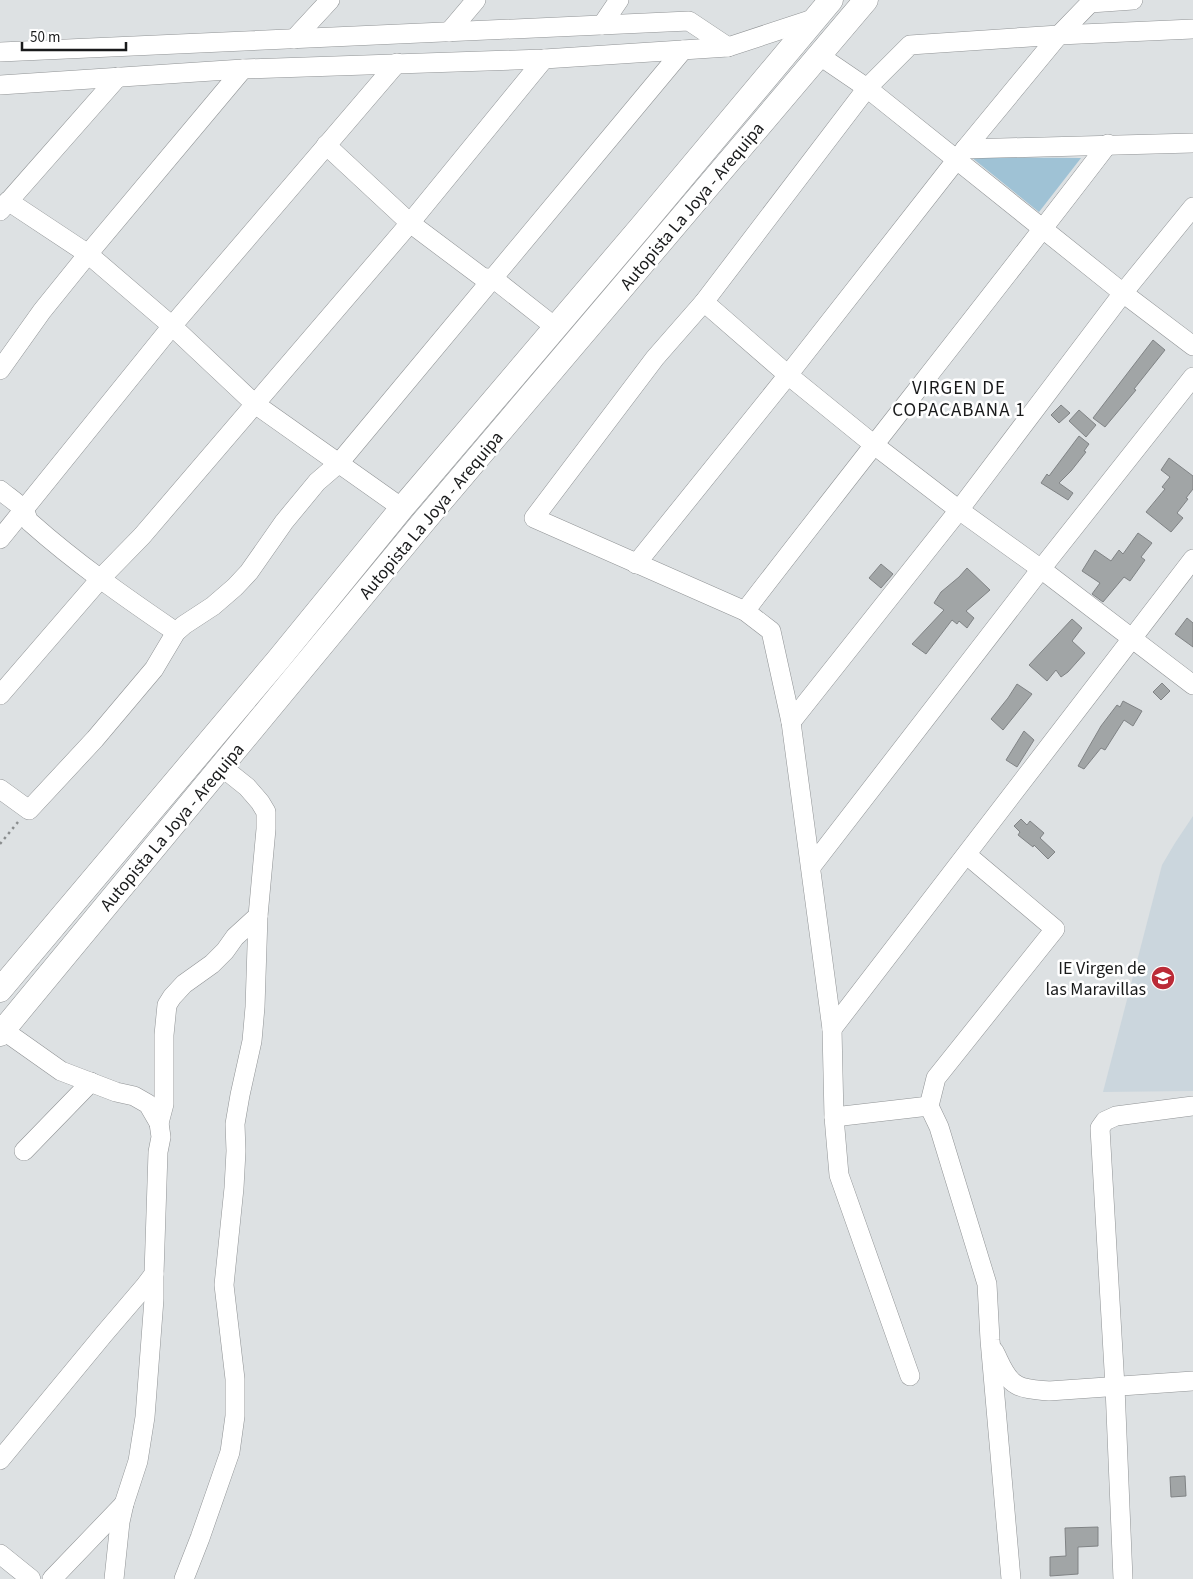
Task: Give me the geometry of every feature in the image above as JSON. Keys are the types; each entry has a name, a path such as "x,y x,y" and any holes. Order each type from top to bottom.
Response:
{"main road":[{"name":"Autopista La Joya - Arequipa","path":"0,990 278,660 402,508 642,227 831,0"},
{"name":"Autopista La Joya - Arequipa","path":"2,1032 425,520 866,0"}],"street":[{"path":"294,39 330,0"},
{"path":"449,32 476,0"},
{"path":"602,25 619,0"},
{"path":"636,564 1059,35 1091,1 1133,0"},
{"path":"0,85 243,69 544,59 728,47 816,18"},
{"path":"0,52 689,22 728,47"},
{"path":"910,1376 839,1175 834,1116 832,1029 790,722 771,631 745,611 534,518 655,358 704,302 867,88 910,45 1193,28"},
{"path":"0,789 29,810 95,739 154,668 176,632 213,606 249,572 284,522 317,482 339,463 683,50"},
{"path":"820,56 962,154 1043,229 1193,346"},
{"path":"0,695 101,578 142,536 410,223 544,59"},
{"path":"0,539 172,326 396,63"},
{"path":"0,370 42,311 88,254 243,69"},
{"path":"118,77 4,206 88,254 172,326 255,404 402,508"},
{"path":"962,154 1108,144 1193,143"},
{"path":"745,611 1108,144"},
{"path":"326,146 410,223 482,277 494,279 555,327"},
{"path":"790,722 959,510 1123,293 1193,206"},
{"path":"704,302 788,375 873,444 959,510 1041,569 1193,686"},
{"path":"811,867 1193,376"},
{"path":"0,490 24,510 28,521 64,551 112,588 176,632"},
{"path":"832,1029 1193,559"},
{"path":"184,1579 230,1452 235,1416 235,1379 224,1285 235,1160 235,1124 252,1040 258,916 266,829 266,812 260,802 247,786 222,767"},
{"path":"967,855 1055,929 936,1078 930,1106 938,1126 987,1284 990,1340 1011,1579"},
{"path":"159,1123 164,1104 164,1035 167,1006 172,996 184,984 212,964 235,937 258,916"},
{"path":"2,1032 61,1071 142,1100 152,1108 159,1123 161,1137 158,1152 154,1299 144,1424 138,1461 124,1504 114,1579"},
{"path":"24,1151 91,1082"},
{"path":"834,1116 930,1106"},
{"path":"1123,1579 1115,1387 1100,1128 1105,1121 1116,1116 1193,1106"},
{"path":"0,1460 154,1274"},
{"path":"990,1340 1003,1369 1017,1386 1049,1391 1193,1382"},
{"path":"52,1579 124,1504"},
{"path":"0,1554 31,1579"}],"path":[{"path":"0,844 29,810"}],"shaded area":[{"path":"971,157 1081,158 1039,212"},
{"name":"IE Virgen de las Maravillas","path":"1193,816 1193,1091 1103,1092 1162,865"}],"building":[{"path":"1153,340 1165,350 1134,389 1136,390 1105,427 1093,418"},
{"path":"1061,405 1070,413 1059,423 1051,415"},
{"path":"1079,410 1096,425 1086,437 1069,421"},
{"path":"1079,436 1089,444 1084,451 1086,452 1059,483 1073,493 1068,500 1041,483 1047,474 1049,476"},
{"path":"1169,458 1193,476 1193,489 1177,513 1183,518 1171,532 1146,512 1165,489 1162,487 1170,477 1161,470"},
{"path":"1138,533 1152,543 1141,557 1145,560 1130,581 1124,577 1103,602 1092,594 1100,583 1082,571 1095,550 1111,561 1119,550 1123,554"},
{"path":"881,564 893,574 881,588 869,578"},
{"path":"967,568 990,590 966,611 974,618 967,628 959,621 957,624 952,620 926,654 912,644 944,610 934,603 941,592"},
{"path":"1187,618 1193,623 1193,647 1175,634"},
{"path":"1072,619 1082,628 1072,641 1085,653 1068,672 1061,677 1056,670 1047,681 1029,665"},
{"path":"1162,683 1170,691 1161,700 1153,692"},
{"path":"1017,684 1032,694 1003,730 991,719"},
{"path":"1123,701 1142,711 1133,726 1124,720 1105,750 1101,748 1084,769 1078,766 1101,726 1117,705 1120,707"},
{"path":"1024,731 1034,740 1017,767 1006,760"},
{"path":"1021,819 1027,825 1030,821 1044,833 1040,838 1055,852 1048,859 1034,845 1033,847 1018,835 1020,832 1014,826"},
{"path":"1185,1476 1186,1496 1171,1497 1170,1477"},
{"path":"1098,1527 1098,1546 1078,1547 1078,1574 1050,1576 1050,1557 1066,1556 1065,1528"}],"place":[{"name":"IE Virgen de las Maravillas","path":"1163,978"}],"district":[{"name":"VIRGEN DE COPACABANA 1","path":"959,398"}]}
